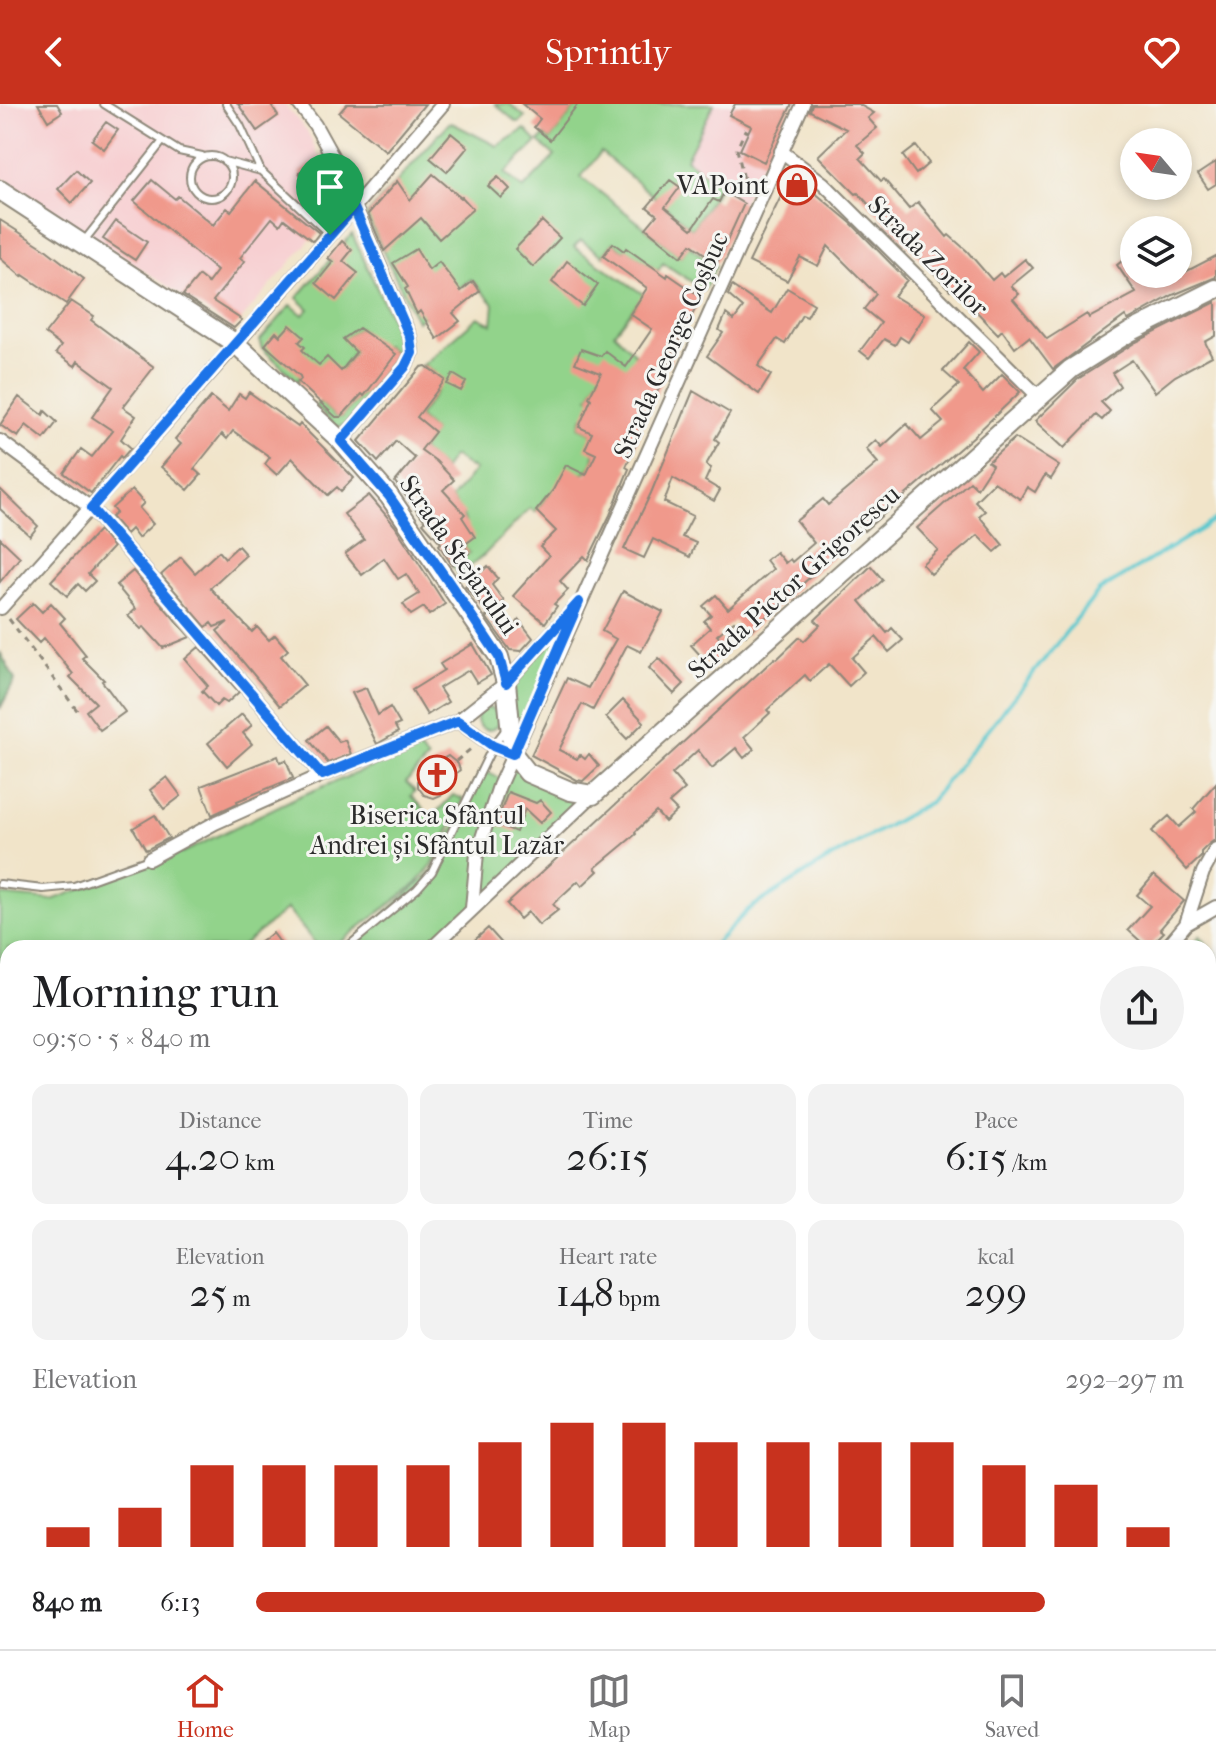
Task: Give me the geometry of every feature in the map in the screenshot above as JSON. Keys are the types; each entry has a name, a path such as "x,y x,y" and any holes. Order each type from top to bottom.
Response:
{"street":[{"path":"299,104 336,163 410,337 412,353 405,367 341,441"},
{"path":"1,608 236,344 443,104"},
{"name":"Strada George Coșbuc","path":"472,908 477,853 499,786 803,104"},
{"name":"Strada Zorilor","path":"781,151 823,183 1039,397"},
{"name":"Strada Stejarului","path":"0,190 236,344 341,441 389,496 499,657 506,683 513,754"},
{"name":"Strada Pictor Grigorescu","path":"440,940 593,795 1071,369 1130,332 1216,289"},
{"path":"0,441 91,508 322,775"},
{"name":"Strada George Coșbuc","path":"149,859 215,823 322,775 458,721 506,683 579,602"},
{"path":"458,721 489,743 513,754 528,773 570,791 593,795"},
{"path":"1186,924 1203,872 1216,849"},
{"path":"1173,940 1186,924 1216,907"}],"lane":[{"path":"104,104 179,151 212,156 261,171"},
{"path":"226,104 240,125 261,171 330,235"},
{"path":"82,244 163,141"},
{"path":"205,157 194,164 190,177 194,190 206,198 220,196 230,186 231,172 224,161"},
{"path":"356,940 417,889 432,872 489,743 510,723"},
{"path":"0,884 43,889 74,886 149,859"}],"path":[{"path":"748,132 745,130 737,149 747,193 754,197"},
{"path":"1,608 79,713"},
{"path":"456,761 489,743"}],"shaded area":[{"path":"0,104 284,104 307,131 341,204 233,329 0,176"},
{"path":"714,104 755,104 754,108 783,123 742,203 686,159"}],"green space":[{"path":"495,104 510,104 525,117 516,122"},
{"path":"578,104 714,104 686,159 720,186 692,229 601,152 581,177 681,256 689,246 716,266 704,290 663,263 658,271 613,243 603,256 581,240 574,247 665,309 661,315 639,301 614,333 635,354 663,373 659,381 634,366 601,374 589,397 618,412 583,417 579,427 592,433 592,464 583,474 553,491 535,512 530,508 459,576 452,565 469,553 464,545 465,520 451,499 475,470 453,456 444,469 421,450 434,432 418,417 437,391 434,372 426,366 421,367 478,317 492,324 494,304 471,279 417,321 366,216 450,122 497,146 525,129 537,142 505,173 523,189 555,156 539,142 544,136 550,140"},
{"path":"352,234 402,342 404,340 405,350 400,361 347,425 336,427 315,406 320,402 336,417 341,417 362,394 365,395 396,354 385,345 382,348 359,328 344,339 355,350 338,374 315,370 301,374 298,382 261,347 260,340 291,305 303,315 309,309 297,298"},
{"path":"579,602 513,754 506,683"},
{"path":"0,652 15,680 0,709"},
{"path":"488,708 496,711 499,719 496,727 488,730 480,727 477,719 480,711"},
{"path":"418,748 428,759 406,782 415,791 411,796 431,818 453,795 463,799 432,865 416,884 343,940 312,940 287,909 250,940 0,940 0,895 52,900 184,852 295,798"},
{"path":"513,754 528,773 593,795 440,940 355,940 432,872 482,770 501,779"}],"building":[{"path":"38,104 57,104 62,112 48,121"},
{"path":"238,104 270,104 278,116 257,131"},
{"path":"347,104 425,104 386,151 339,113"},
{"path":"522,104 578,104 550,140 534,127 540,119"},
{"path":"735,104 792,104 764,162 740,150 751,126 729,115"},
{"path":"812,104 858,104 874,113 868,118 877,128 857,145 865,153 860,158 881,181 884,179 909,209 918,202 947,237 949,235 967,251 992,280 1000,273 1003,277 1025,259 1033,268 1011,286 1019,294 1013,299 1047,339 1087,314 1089,318 1136,293 1133,288 1190,288 1128,320 1125,316 1053,369 1029,337 1015,348 1002,330 998,334 953,287 950,290 858,193 818,156 846,129 810,111"},
{"path":"106,122 118,130 104,149 92,140"},
{"path":"451,133 468,147 447,172 430,158"},
{"path":"916,146 929,163 916,174 903,156"},
{"path":"317,161 337,199 325,222 305,204 311,195 299,172"},
{"path":"1216,162 1216,184 1208,189 1198,174"},
{"path":"76,170 90,183 72,203 58,189"},
{"path":"433,174 473,209 439,239 421,218 384,251 368,214 397,181 410,200"},
{"path":"795,176 851,223 907,280 894,296 925,315 908,342 900,337 895,345 884,339 869,358 860,351 881,323 864,309 876,294 828,246 818,266 800,257 787,281 749,262 790,178"},
{"path":"498,177 510,189 501,198 488,186"},
{"path":"152,180 175,199 178,196 213,225 227,208 231,211 255,181 319,233 313,241 284,219 280,225 272,218 240,258 245,261 213,301 242,320 234,328 183,295 199,276 208,283 217,271 134,201"},
{"path":"670,180 680,187 665,207 692,229 713,199 719,202 724,192 744,204 717,263 691,244 681,257 646,228 657,215 647,207"},
{"path":"0,220 84,279 66,304 22,277 0,258"},
{"path":"116,221 147,242 135,260 103,239"},
{"path":"542,221 560,238 533,267 515,249"},
{"path":"342,241 352,250 343,261 358,273 336,300 316,283 333,262 328,258"},
{"path":"613,243 624,251 626,248 667,277 668,274 700,296 700,300 672,359 658,380 662,382 639,429 642,430 626,467 629,469 610,515 588,560 584,556 560,581 568,590 554,604 557,606 545,623 513,596 549,556 540,547 556,531 536,511 553,490 566,465 586,475 596,454 585,449 592,433 579,427 601,373 575,363 581,349 601,356 605,351 626,367 652,329 630,314 647,288 603,256"},
{"path":"416,249 429,270 439,262 461,291 473,281 480,291 453,313 460,321 437,339 420,311 417,314 405,289 408,287 393,263"},
{"path":"1216,256 1216,277 1192,287 1192,268"},
{"path":"567,261 598,285 583,306 552,282"},
{"path":"732,286 772,313 787,288 814,304 807,317 802,315 785,344 777,339 758,366 771,375 759,394 707,356 723,333 719,330 726,314 734,320 743,308 728,295"},
{"path":"71,301 94,316 91,320 154,367 123,407 136,416 121,439 131,448 122,458 120,456 91,493 64,473 81,449 92,457 113,431 92,417 113,387 78,361 75,366 56,353 61,346 45,334"},
{"path":"1216,302 1216,336 1205,342 1212,356 1175,376 1155,392 1132,360 1112,373 1120,386 1101,402 1110,411 1102,420 1096,415 1064,448 1035,421 1078,379 1136,342"},
{"path":"290,325 304,337 299,342 305,347 302,350 319,365 327,357 341,371 356,352 343,339 359,328 396,354 364,396 362,394 341,417 336,417 298,382 300,376 265,345 276,332 280,336"},
{"path":"969,342 979,352 963,370 983,393 1002,374 1020,392 864,531 857,523 834,542 840,550 746,635 734,621 717,635 729,649 710,666 691,645 710,628 704,621 711,615 703,606 716,595 728,609 773,569 766,560 776,552 785,563 790,559 792,562 814,543 796,521 823,499 828,505 878,463 866,449 876,440 882,447 907,424 921,440 943,422 932,410 959,385 943,371"},
{"path":"426,366 445,380 417,417 435,432 421,450 454,480 443,490 465,514 462,517 475,537 464,545 469,553 452,565 439,545 441,543 395,482 415,458 396,441 378,462 359,441 421,367"},
{"path":"453,374 466,382 461,391 447,384"},
{"path":"693,391 730,413 715,439 719,442 706,465 711,468 705,481 720,490 714,501 673,478 664,502 693,516 682,537 696,543 690,557 653,539 644,558 624,549"},
{"path":"249,392 298,427 300,424 354,478 341,491 337,487 328,495 292,458 277,475 265,464 270,457 233,431 227,439 222,434 194,469 201,475 188,490 161,467 181,444 175,439 211,397 228,411 239,394 245,398"},
{"path":"19,397 43,415 45,411 57,422 44,439 26,425 18,437 0,425"},
{"path":"1015,438 1059,466 1051,479 1045,475 1035,492 1027,487 1020,499 994,482 975,501 985,511 979,516 1003,545 995,552 978,535 931,574 922,564 938,550 917,528 970,481 977,488 992,465 988,462"},
{"path":"0,489 38,526 30,536 0,509"},
{"path":"132,490 144,503 139,508 153,524 138,538 131,529 126,534 111,517 116,513 112,508"},
{"path":"369,495 395,526 445,604 429,615 424,607 411,615 403,604 419,594 406,574 398,579 384,558 362,575 345,554 364,540 344,514"},
{"path":"99,530 113,547 88,574 95,581 85,591 78,584 67,596 51,581"},
{"path":"0,538 20,557 0,582"},
{"path":"238,546 246,555 210,588 252,632 257,627 269,640 275,635 288,650 281,656 305,685 280,706 217,631 228,622 214,627 211,623 206,627 161,575 181,557 195,573 219,551 225,558"},
{"path":"488,566 498,578 492,585 504,601 497,607 513,628 519,620 533,638 521,651 510,650 486,617 489,615 465,586"},
{"path":"871,566 883,580 860,601 887,633 892,628 903,640 889,652 876,637 852,658 864,672 849,686 829,664 810,681 805,675 767,710 770,713 744,737 754,749 744,758 736,748 712,768 698,750 672,774 685,789 669,803 677,811 665,822 656,812 636,834 595,868 598,871 582,886 578,881 553,904 558,910 539,925 528,912 520,919 507,904 775,658 800,637 804,641 820,625 815,620"},
{"path":"133,571 190,637 163,648 144,627 141,629 128,616 136,609 116,585"},
{"path":"623,591 663,612 641,652 627,645 593,710 582,704 559,750 577,759 580,755 585,759 589,754 599,766 583,781 577,780 531,755 567,678 588,688 616,639 602,631"},
{"path":"33,603 42,612 51,603 65,618 60,623 86,655 82,658 104,680 125,712 100,730 86,711 96,703 70,677 73,674 44,638 39,643 16,619"},
{"path":"473,644 491,675 477,683 469,670 439,688 448,702 427,715 412,690 444,670 440,664"},
{"path":"199,647 239,692 227,703 222,700 216,706 202,691 208,686 185,659"},
{"path":"659,658 684,684 674,694 649,668"},
{"path":"366,688 378,715 390,707 400,724 395,726 398,732 377,744 352,693"},
{"path":"623,700 644,722 627,739 606,717"},
{"path":"242,714 252,725 243,733 252,744 227,766 208,743"},
{"path":"326,726 339,742 345,740 351,754 328,763 309,740"},
{"path":"278,756 280,762 286,760 293,778 212,815 201,786"},
{"name":"Biserica Sfântul Andrei și Sfântul Lazăr","path":"448,756 460,770 448,780 443,794 434,798 424,795 418,787 418,777 425,769"},
{"path":"167,777 181,796 164,809 150,790"},
{"path":"1216,783 1216,839 1187,870 1152,831 1169,816 1179,827 1196,812 1193,809"},
{"path":"508,792 536,803 540,800 551,812 540,823 525,809 516,832 496,824"},
{"path":"155,815 169,838 146,850 133,828"},
{"path":"1154,875 1184,901 1160,929 1164,932 1156,940 1139,940 1128,930 1150,906 1137,895"},
{"path":"488,928 499,940 475,940"},
{"path":"273,933 278,940 263,940"}],"waterway":[{"path":"719,940 749,909 825,861 930,802 1099,591 1216,520"}],"place":[{"name":"VAPoint","path":"797,185"},
{"name":"Biserica Sfântul Andrei și Sfântul Lazăr","path":"437,775"}],"route":[{"path":"354,208 410,337 412,353 405,367 341,441 389,496 463,603 499,657 506,683 579,602 513,754 493,746 458,721 322,775 91,508 330,235 354,208"}]}
